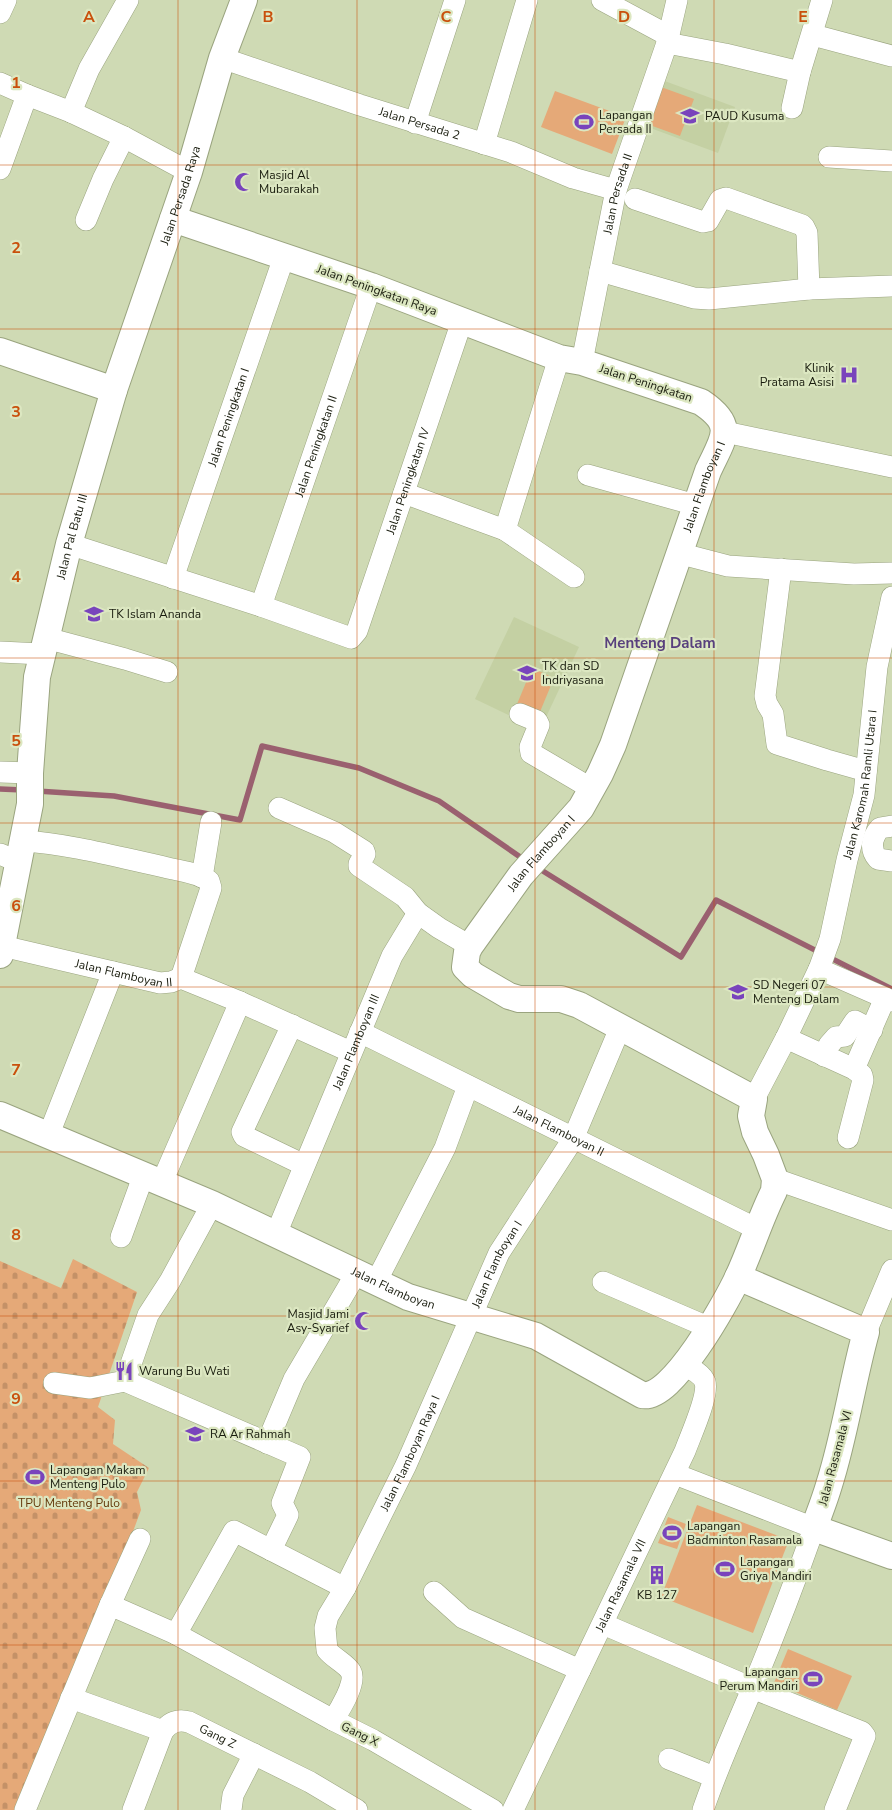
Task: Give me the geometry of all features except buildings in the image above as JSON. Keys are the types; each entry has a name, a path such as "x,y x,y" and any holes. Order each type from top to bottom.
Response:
{"street":[{"path":"0,13 6,0"},
{"path":"71,112 89,69 128,0"},
{"name":"Jalan Persada Raya","path":"114,390 189,172 222,58 244,0"},
{"path":"415,123 455,0"},
{"path":"484,144 527,0"},
{"path":"602,0 668,40 800,72"},
{"name":"Jalan Persada II","path":"505,530 570,360 600,271 616,190 668,40 677,0"},
{"path":"792,108 800,72 813,35 822,0"},
{"path":"813,35 892,56"},
{"name":"Jalan Persada 2","path":"222,58 415,123 511,152 573,178 616,190"},
{"path":"0,83 71,112 124,137 189,172"},
{"path":"0,169 27,95"},
{"path":"86,220 103,179 124,137"},
{"path":"829,157 892,161"},
{"path":"635,199 703,222 708,221 720,200 726,198 802,225 807,233 809,289"},
{"name":"Jalan Peningkatan Raya","path":"172,219 371,286 570,360"},
{"name":"Jalan Peningkatan I","path":"173,578 284,257"},
{"path":"600,271 694,298 709,299 809,289 892,286"},
{"name":"Jalan Peningkatan II","path":"261,606 371,286"},
{"name":"Jalan Peningkatan IV","path":"261,606 351,638 357,631 462,321"},
{"path":"0,351 114,390"},
{"name":"Jalan Peningkatan","path":"570,360 701,402 717,414 724,426 725,432"},
{"name":"Jalan Pal Batu III","path":"30,787 37,677 69,544 114,390"},
{"path":"725,432 892,466"},
{"name":"Jalan Flamboyan I","path":"725,432 678,554 613,745 592,789 581,808 528,868 470,946 465,959 465,967 468,971 509,996 519,999 560,999 579,1005 754,1100"},
{"path":"588,475 696,505"},
{"path":"404,493 505,530 574,578"},
{"path":"69,544 261,606"},
{"path":"678,554 728,566 854,574 892,573"},
{"path":"782,569 765,696 773,714 777,744 866,771"},
{"name":"Jalan Karomah Ramli Utara I","path":"821,964 830,939 847,860 864,795 876,667 892,597"},
{"path":"0,652 44,646 125,659 167,672"},
{"path":"520,714 537,721 539,725 530,747 531,753 592,789"},
{"path":"0,772 30,787 14,852 1,951"},
{"path":"279,808 334,832 364,851 365,854 359,866 405,897 418,913 470,946"},
{"path":"202,877 211,822"},
{"path":"892,826 880,828 873,838 872,847 878,859 892,861"},
{"path":"14,852 43,843 140,862 202,877 209,881 211,888 181,978"},
{"name":"Jalan Flamboyan III","path":"276,1234 392,956 418,913"},
{"name":"Jalan Flamboyan II","path":"1,951 113,972 160,983 171,982 181,978 240,1002 351,1052"},
{"path":"854,1070 888,999 821,964 754,1100 751,1116 755,1132 775,1179 774,1191 738,1277 866,1332"},
{"path":"50,1134 113,972"},
{"path":"121,1237 153,1178 240,1002"},
{"path":"824,1056 833,1040 836,1037 845,1036 854,1022 872,1030"},
{"path":"292,1026 242,1132 244,1136 304,1166"},
{"name":"Jalan Flamboyan I","path":"472,1317 499,1254 574,1139 620,1028"},
{"name":"Jalan Flamboyan II","path":"360,1032 758,1229"},
{"path":"786,1038 862,1075 863,1080 848,1138"},
{"path":"268,1443 294,1379 367,1277 444,1148 468,1086"},
{"name":"Jalan Flamboyan","path":"0,1115 50,1134 212,1204 408,1298 536,1336 642,1395 648,1396 661,1388 684,1365 710,1328 738,1277"},
{"path":"775,1179 892,1220"},
{"path":"125,1380 148,1315 170,1281 212,1204"},
{"name":"Jalan Rasamala VI","path":"703,1810 714,1777 752,1688 830,1484 848,1410 855,1371 866,1332 892,1270"},
{"path":"603,1282 710,1328"},
{"name":"Jalan Flamboyan Raya I","path":"345,1588 406,1465 472,1317"},
{"name":"Jalan Rasamala VII","path":"513,1810 675,1474 704,1400 705,1383 698,1373 684,1365"},
{"path":"54,1383 90,1388 125,1380 300,1457 282,1504 288,1515 271,1550"},
{"path":"675,1474 892,1556"},
{"path":"176,1634 234,1531 345,1588"},
{"path":"25,1810 110,1605 140,1539"},
{"name":"Gang X","path":"345,1588 328,1616 325,1628 327,1650 351,1672 352,1680 351,1687 333,1720 374,1740 493,1810"},
{"path":"434,1592 463,1618 580,1670"},
{"path":"110,1605 176,1634 333,1720"},
{"path":"604,1624 752,1688 862,1732 865,1736 835,1810"},
{"path":"71,1698 163,1731 133,1810"},
{"name":"Gang Z","path":"163,1731 170,1724 184,1720 310,1782 357,1810"},
{"path":"231,1810 233,1796 254,1754"},
{"path":"669,1759 714,1777"}],"shaded area":[{"name":"PAUD Kusuma","path":"662,80 735,107 718,153 645,126"},
{"name":"TK dan SD Indriyasana","path":"514,617 579,647 540,730 475,699"}],"green space":[{"path":"661,87 694,99 680,136 647,124"},
{"name":"Lapangan Persada II","path":"555,91 626,117 612,154 541,127"},
{"path":"532,668 554,678 537,719 515,709"},
{"name":"TPU Menteng Pulo","path":"73,1259 137,1292 98,1407 115,1420 113,1444 149,1468 137,1492 141,1510 71,1698 20,1810 0,1810 0,1261 61,1288"},
{"name":"Lapangan Griya Mandiri","path":"697,1505 789,1540 753,1633 661,1597"},
{"name":"Lapangan Badminton Rasamala","path":"668,1517 686,1524 677,1549 658,1543"},
{"name":"Lapangan Perum Mandiri","path":"788,1649 852,1676 837,1710 774,1683"}],"waterway":[{"path":"37,791 114,796 240,820 262,746 359,768 439,801 526,861"},
{"path":"0,789 23,790"},
{"path":"538,868 681,957 716,900 892,989"}],"place":[{"name":"PAUD Kusuma","path":"690,116"},
{"name":"Lapangan Persada II","path":"584,122"},
{"name":"Masjid Al Mubarakah","path":"244,182"},
{"name":"Klinik Pratama Asisi","path":"849,375"},
{"name":"TK Islam Ananda","path":"94,614"},
{"name":"TK dan SD Indriyasana","path":"527,673"},
{"name":"SD Negeri 07 Menteng Dalam","path":"738,992"},
{"name":"Masjid Jami Asy-Syarief","path":"364,1321"},
{"name":"Warung Bu Wati","path":"124,1371"},
{"name":"RA Ar Rahmah","path":"195,1434"},
{"name":"Lapangan Makam Menteng Pulo","path":"35,1477"},
{"name":"Lapangan Badminton Rasamala","path":"672,1533"},
{"name":"Lapangan Griya Mandiri","path":"725,1569"},
{"name":"KB 127","path":"657,1575"},
{"name":"Lapangan Perum Mandiri","path":"813,1679"}],"district":[{"name":"Menteng Dalam","path":"660,643"}]}
